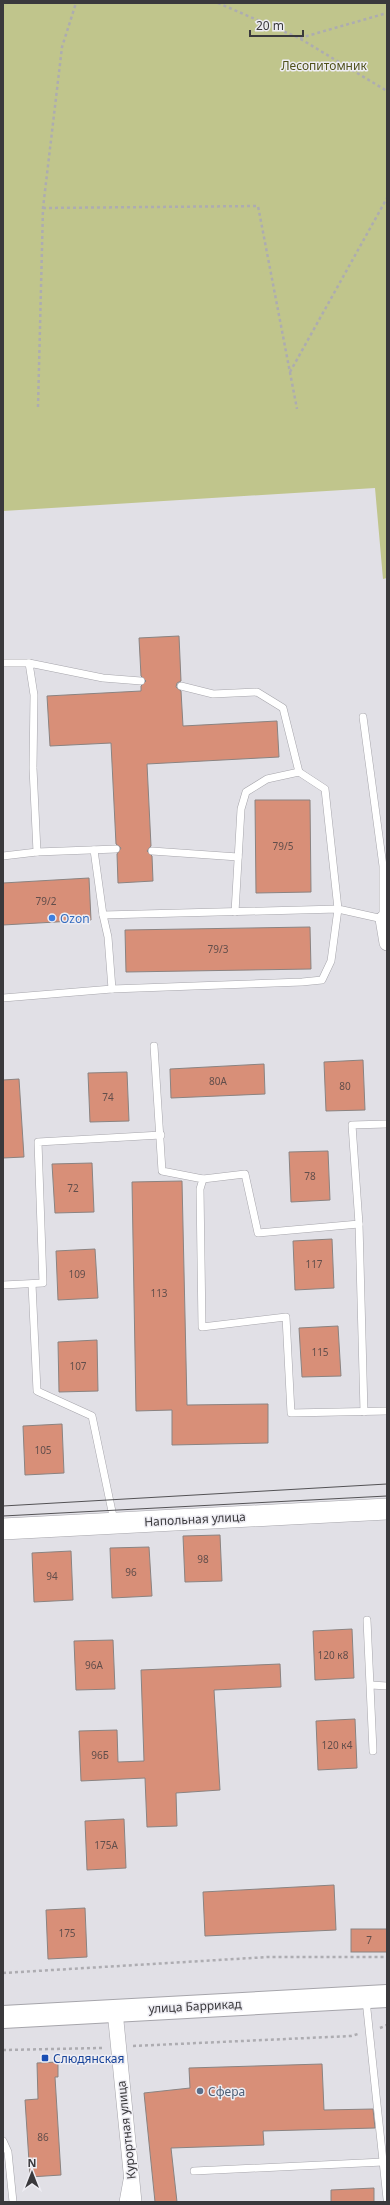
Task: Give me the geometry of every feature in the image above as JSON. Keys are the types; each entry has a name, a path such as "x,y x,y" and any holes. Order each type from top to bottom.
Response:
{"main road":[{"name":"улица Баррикад","path":"3,2017 387,1996"}],"street":[{"path":"383,919 387,943"},
{"name":"Напольная улица","path":"3,1529 387,1509"},
{"name":"Курортная улица","path":"114,2011 134,2202"}],"lane":[{"path":"3,663 29,663 103,678 141,681"},
{"path":"29,663 34,694 33,768 37,852"},
{"path":"3,998 112,989 322,980 331,961 338,909 325,789 299,772 283,708 257,692 213,694 181,686"},
{"path":"103,915 338,909 383,919 383,866 363,717"},
{"path":"235,912 241,809 246,792 267,779 299,772"},
{"path":"3,856 37,852 116,849"},
{"path":"94,850 103,915 108,937 112,989"},
{"path":"152,851 238,857"},
{"path":"154,1046 161,1135 162,1172 203,1179 245,1174 258,1233 359,1224"},
{"path":"364,1412 359,1224 352,1125 387,1124"},
{"path":"3,1285 43,1283 38,1142 161,1135"},
{"path":"203,1179 200,1189 202,1327 286,1317 291,1413 387,1411"},
{"path":"32,1284 37,1391 92,1416 115,1523"},
{"path":"367,1620 373,1751"},
{"path":"371,1685 387,1686"},
{"path":"365,1998 387,2199"},
{"path":"3,2141 8,2152 12,2202"},
{"path":"194,2171 383,2162"},
{"path":"123,2202 130,2164"}],"path":[{"path":"38,407 43,208 62,47 76,3"},
{"path":"218,3 299,38 387,91"},
{"path":"299,38 387,14"},
{"path":"290,372 387,198"},
{"path":"43,208 258,206 297,409"},
{"path":"3,1973 268,1957 387,1957"},
{"path":"3,2050 118,2048 351,2036 387,2026"}],"green space":[{"name":"Лесопитомник","path":"3,3 387,3 387,578 383,579 375,488 3,511"}],"building":[{"path":"179,636 181,681 177,683 176,687 181,691 183,726 277,721 279,757 147,764 151,846 147,851 152,856 153,881 118,883 117,854 121,848 116,844 111,743 50,746 47,696 141,691 141,686 146,681 141,676 139,638"},
{"path":"255,800 310,800 311,892 256,893"},
{"path":"89,878 91,920 3,925 3,883"},
{"path":"310,927 311,969 126,972 125,930"},
{"path":"363,1060 365,1110 326,1111 324,1062"},
{"path":"264,1064 265,1094 171,1098 170,1069"},
{"path":"127,1072 129,1121 90,1122 88,1073"},
{"path":"19,1079 24,1157 3,1158 3,1080"},
{"path":"328,1151 330,1200 291,1202 289,1152"},
{"path":"92,1163 94,1212 55,1213 52,1164"},
{"path":"182,1181 187,1405 268,1404 268,1443 172,1445 172,1410 136,1411 132,1182"},
{"path":"332,1239 334,1288 295,1290 293,1241"},
{"path":"95,1249 98,1298 58,1300 56,1251"},
{"path":"338,1326 341,1376 302,1377 299,1328"},
{"path":"97,1340 98,1391 59,1392 58,1342"},
{"path":"62,1424 64,1473 25,1475 23,1426"},
{"path":"220,1535 222,1581 185,1582 183,1536"},
{"path":"149,1547 152,1596 112,1598 110,1548"},
{"path":"71,1551 73,1600 34,1602 32,1553"},
{"path":"352,1629 354,1678 315,1680 313,1631"},
{"path":"113,1640 115,1689 76,1690 74,1641"},
{"path":"280,1664 281,1687 214,1690 220,1790 176,1793 177,1826 147,1827 145,1778 81,1781 79,1731 117,1730 118,1762 144,1761 141,1670"},
{"path":"355,1719 357,1768 318,1770 316,1721"},
{"path":"124,1819 126,1868 87,1870 85,1821"},
{"path":"334,1885 336,1930 205,1936 203,1892"},
{"path":"85,1908 87,1957 48,1959 46,1910"},
{"path":"351,1929 387,1929 387,1952 351,1952"},
{"path":"58,2062 58,2077 55,2077 61,2175 30,2177 25,2100 38,2099 37,2063"},
{"path":"322,2064 324,2110 373,2109 375,2128 263,2131 264,2145 171,2148 177,2202 155,2202 144,2093 190,2088 189,2068"},
{"path":"374,2188 374,2202 331,2202 331,2190"}],"tram line":[{"path":"3,1506 387,1484"},
{"path":"3,1516 387,1496"}],"place":[{"name":"Ozon","path":"52,918"},
{"name":"Слюдянская","path":"45,2058"},
{"name":"Сфера","path":"200,2091"}]}
